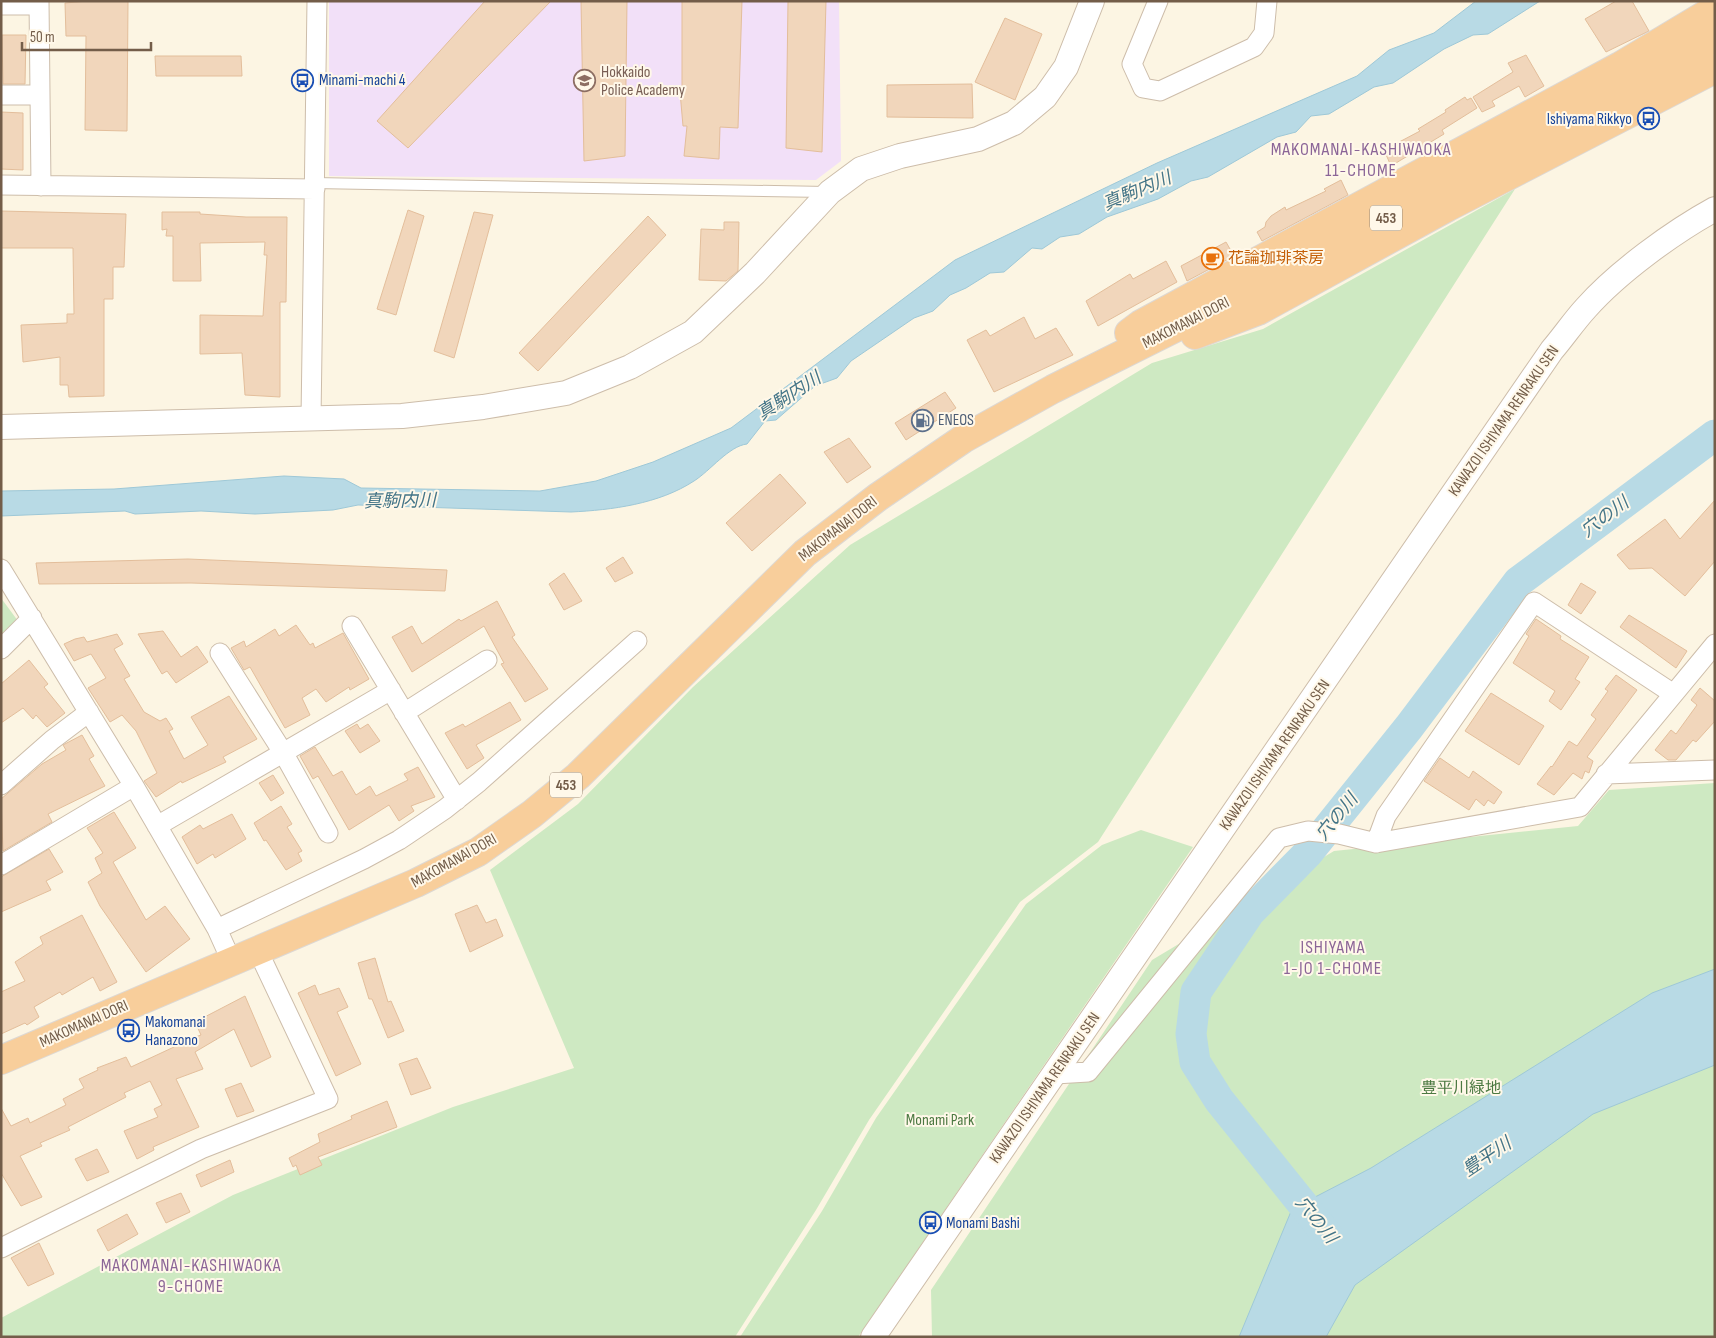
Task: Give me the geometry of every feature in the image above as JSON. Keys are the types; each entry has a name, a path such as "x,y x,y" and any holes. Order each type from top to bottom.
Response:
{"highway":[{"path":"1053,390 1141,324 1611,70 1715,9"},
{"name":"MAKOMANAI DORI","path":"1,1060 231,960 258,951 425,878 478,852 532,814 578,776 805,553 878,497 963,439 1053,390 1297,267 1715,38"},
{"path":"1053,390 1258,311 1448,207 1715,69"}],"street":[{"path":"311,419 317,1"},
{"path":"1,427 402,416 483,407 566,393 630,368 694,332 755,273 830,192 861,169 900,156 978,139 1014,123 1045,97 1066,67 1092,1"},
{"path":"1158,1 1132,64 1143,88 1160,90 1254,47 1264,33 1267,1"},
{"path":"1,6 39,3 41,186"},
{"path":"1,95 39,95"},
{"path":"1,185 314,186"},
{"name":"KAWAZOI ISHIYAMA RENRAKU SEN","path":"873,1337 1552,350 1587,307 1629,269 1684,226 1715,209"},
{"path":"1,569 134,786 217,929 231,960"},
{"path":"1376,843 1386,816 1534,602 1672,693"},
{"path":"1,649 32,618"},
{"path":"352,626 457,800"},
{"path":"217,929 390,845 457,800 636,640"},
{"path":"1055,1074 1088,1072 1279,838 1308,831 1339,834 1376,843 1580,807 1672,693 1715,644"},
{"path":"220,653 284,754 328,833"},
{"path":"404,713 487,660"},
{"path":"157,826 284,754 390,690"},
{"path":"1,786 52,740 89,712"},
{"path":"1606,774 1715,770"},
{"path":"1,865 134,786"},
{"path":"1,1248 201,1149 328,1099 258,951"}],"lane":[{"path":"314,186 830,192"}],"shaded area":[{"name":"Hokkaido Police Academy","path":"329,1 839,1 841,161 816,180 329,176"}],"green space":[{"path":"1515,189 1098,842 1020,902 869,1120 816,1210 735,1337 1,1337 1,1318 233,1195 453,1107 574,1068 490,870 578,804 693,687 850,545 1152,363 1263,329"},
{"path":"1,598 18,621 1,637"},
{"name":"豊平川緑地","path":"1715,783 1715,1337 932,1337 931,1290 1152,960 1334,851 1578,826 1609,790"},
{"name":"Monami Park","path":"1141,830 1193,847 858,1337 740,1337 822,1211 876,1118 1026,904 1102,845"}],"water":[{"name":"真駒内川","path":"1476,1 1540,1 1488,34 1473,35 1444,49 1393,83 1374,87 1329,114 1311,116 1296,132 1277,137 1208,177 1191,181 1158,199 1107,217 1079,234 1060,237 1042,249 1032,248 1004,272 990,273 966,288 950,295 933,311 914,318 851,361 837,378 815,386 776,420 765,421 747,444 733,449 700,477 666,495 635,504 603,510 571,512 358,505 333,510 255,514 201,511 135,514 125,511 1,516 1,491 114,489 284,476 344,479 361,488 540,491 596,481 653,462 731,428 955,260 1157,163 1357,76 1389,50 1434,33"},
{"name":"豊平川","path":"1715,969 1715,1065 1593,1114 1355,1285 1326,1337 1239,1337 1292,1209 1371,1168 1652,993"}],"building":[{"path":"128,1 127,131 85,130 86,36 66,36 65,3"},
{"path":"485,1 551,1 408,148 377,121"},
{"path":"581,1 627,1 625,156 584,161"},
{"path":"682,1 742,1 738,128 720,127 719,159 684,156 687,126 683,126 680,92 682,93"},
{"path":"788,1 826,1 822,152 786,148"},
{"path":"1616,1 1632,1 1649,31 1606,52 1585,19"},
{"path":"1005,18 1042,34 1015,100 975,82"},
{"path":"2,35 26,35 25,84 3,84"},
{"path":"1526,55 1544,86 1525,97 1519,86 1492,101 1495,106 1482,112 1473,97 1513,72 1508,63"},
{"path":"155,56 241,56 242,76 156,76"},
{"path":"972,84 973,118 887,117 887,85"},
{"path":"1465,97 1467,100 1471,98 1477,108 1442,130 1444,134 1391,166 1384,150 1420,131 1418,129 1446,112 1445,110"},
{"path":"1,112 23,113 23,170 1,169"},
{"path":"1341,180 1348,195 1262,241 1257,232 1265,227 1266,222 1271,216 1285,207 1286,210 1326,191 1324,189"},
{"path":"408,210 424,216 396,315 377,309"},
{"path":"1,211 126,214 124,267 113,267 113,299 104,299 104,396 69,397 68,385 60,385 60,357 23,362 21,325 67,323 67,314 74,314 73,248 1,248"},
{"path":"162,212 200,212 200,214 246,217 287,217 286,302 280,302 280,397 245,395 242,353 200,354 200,315 263,316 267,255 264,255 265,242 200,243 201,281 173,281 173,236 166,236 167,229 162,230"},
{"path":"474,212 493,215 454,358 434,351"},
{"path":"648,216 666,235 538,371 519,353"},
{"path":"724,222 739,222 738,271 726,281 699,280 701,229 724,230"},
{"path":"1226,242 1234,256 1187,281 1181,266"},
{"path":"1166,261 1177,282 1098,326 1086,301 1130,274 1133,279"},
{"path":"1024,317 1035,339 1056,328 1073,355 994,392 967,340 986,330 990,336"},
{"path":"945,392 956,408 906,440 895,423"},
{"path":"849,438 871,467 847,483 824,452"},
{"path":"780,474 806,503 752,551 726,523"},
{"path":"1715,500 1715,561 1685,596 1652,568 1629,569 1617,555 1665,519 1680,539"},
{"path":"623,557 633,573 615,582 606,568"},
{"path":"188,559 447,570 445,591 191,583 39,584 36,563"},
{"path":"564,573 582,601 564,610 549,584"},
{"path":"1581,583 1596,592 1581,614 1568,605"},
{"path":"497,601 515,635 512,637 548,689 525,702 501,664 504,663 484,626 412,672 392,637 412,626 422,644 459,619 461,621"},
{"path":"1629,615 1687,651 1676,668 1620,627"},
{"path":"1536,619 1561,636 1560,639 1589,657 1575,679 1580,682 1561,710 1549,701 1555,691 1513,663 1529,636 1526,634"},
{"path":"296,625 310,645 313,643 315,648 343,633 369,679 350,690 349,687 326,702 316,689 302,698 310,715 285,728 250,667 244,670 231,648 244,641 246,647 275,629 279,636"},
{"path":"163,631 181,657 197,646 208,662 176,683 167,671 162,674 138,634"},
{"path":"117,634 123,644 114,649 130,676 124,679 144,712 160,721 166,718 173,729 169,731 184,759 208,745 191,717 229,696 257,739 223,757 226,762 182,783 181,781 156,797 144,781 157,773 136,731 122,715 110,722 88,688 106,678 91,654 74,661 64,644 84,637 87,642"},
{"path":"29,660 48,684 44,687 65,713 47,727 36,715 33,719 23,708 1,723 1,684"},
{"path":"1616,675 1637,690 1587,757 1593,761 1589,773 1585,771 1582,779 1573,773 1554,795 1537,784 1552,767 1569,741 1577,746 1596,719 1591,715 1608,691 1605,689"},
{"path":"1700,688 1715,701 1715,721 1696,742 1693,740 1676,760 1668,760 1655,750 1671,730 1676,734 1697,705 1691,700"},
{"path":"1491,693 1544,726 1519,765 1465,731"},
{"path":"510,702 521,720 476,745 484,758 467,769 445,733 463,724 465,727"},
{"path":"357,724 360,729 368,724 380,741 360,753 345,731"},
{"path":"82,735 94,756 89,759 105,786 48,814 52,822 3,851 1,799 42,764 66,750 63,745"},
{"path":"315,747 333,776 342,771 356,795 370,786 376,796 408,780 404,774 418,767 435,797 411,806 414,811 399,821 389,805 349,830 318,776 313,779 300,756"},
{"path":"1440,758 1469,778 1473,771 1502,792 1494,804 1488,800 1484,806 1476,799 1469,810 1424,781"},
{"path":"273,775 284,793 271,801 259,783"},
{"path":"281,806 292,824 287,827 302,851 298,853 302,861 286,870 266,840 264,841 254,823"},
{"path":"114,812 136,848 113,862 146,920 165,906 190,939 146,972 100,906 88,882 102,873 95,858 103,853 87,828"},
{"path":"232,814 246,839 215,858 213,854 197,864 182,837 200,825 203,829"},
{"path":"49,849 63,872 46,881 51,890 1,912 1,877"},
{"path":"477,905 486,923 496,919 503,936 470,952 455,914"},
{"path":"82,915 117,982 100,991 93,977 62,995 60,992 34,1007 39,1017 27,1025 25,1023 1,1034 1,992 25,981 15,962 43,944 40,937"},
{"path":"375,958 388,1002 391,1001 404,1031 388,1038 372,999 369,999 358,963"},
{"path":"315,985 319,995 339,988 348,1007 337,1012 361,1064 336,1076 298,993"},
{"path":"245,996 271,1057 251,1067 234,1029 195,1052 203,1069 176,1079 199,1127 153,1147 154,1150 137,1159 124,1131 158,1117 154,1109 162,1105 150,1081 124,1093 126,1097 68,1127 70,1130 40,1143 42,1146 20,1156 42,1197 21,1206 1,1173 1,1108 11,1126 28,1118 30,1123 66,1105 63,1099 84,1088 79,1079 98,1070 97,1068 126,1057 131,1067 174,1047 173,1045 201,1035 195,1022"},
{"path":"417,1058 431,1088 411,1095 399,1064"},
{"path":"241,1083 254,1111 237,1117 225,1089"},
{"path":"387,1101 397,1127 318,1157 322,1165 300,1175 296,1165 293,1167 289,1158 320,1142 318,1134 352,1119 351,1116"},
{"path":"97,1149 109,1172 87,1181 75,1159"},
{"path":"230,1160 234,1172 201,1187 196,1175"},
{"path":"181,1193 190,1212 166,1223 156,1203"},
{"path":"127,1214 138,1234 108,1251 97,1230"},
{"path":"39,1243 54,1274 28,1286 11,1258"}],"waterway":[{"name":"穴の川","path":"1329,1237 1219,1100 1195,1062 1191,1034 1196,992 1249,913 1307,854 1409,727 1518,582 1715,435"}],"place":[{"name":"Minami-machi 4","path":"303,80"},
{"name":"Hokkaido Police Academy","path":"585,81"},
{"name":"Ishiyama Rikkyo","path":"1648,119"},
{"name":"花論珈琲茶房","path":"1212,258"},
{"name":"ENEOS","path":"922,420"},
{"name":"Makomanai Hanazono","path":"129,1031"},
{"name":"Monami Bashi","path":"930,1223"}],"district":[{"name":"MAKOMANAI-KASHIWAOKA 11-CHOME","path":"1361,159"},
{"name":"ISHIYAMA 1-JO 1-CHOME","path":"1333,958"},
{"name":"MAKOMANAI-KASHIWAOKA 9-CHOME","path":"191,1275"}]}
